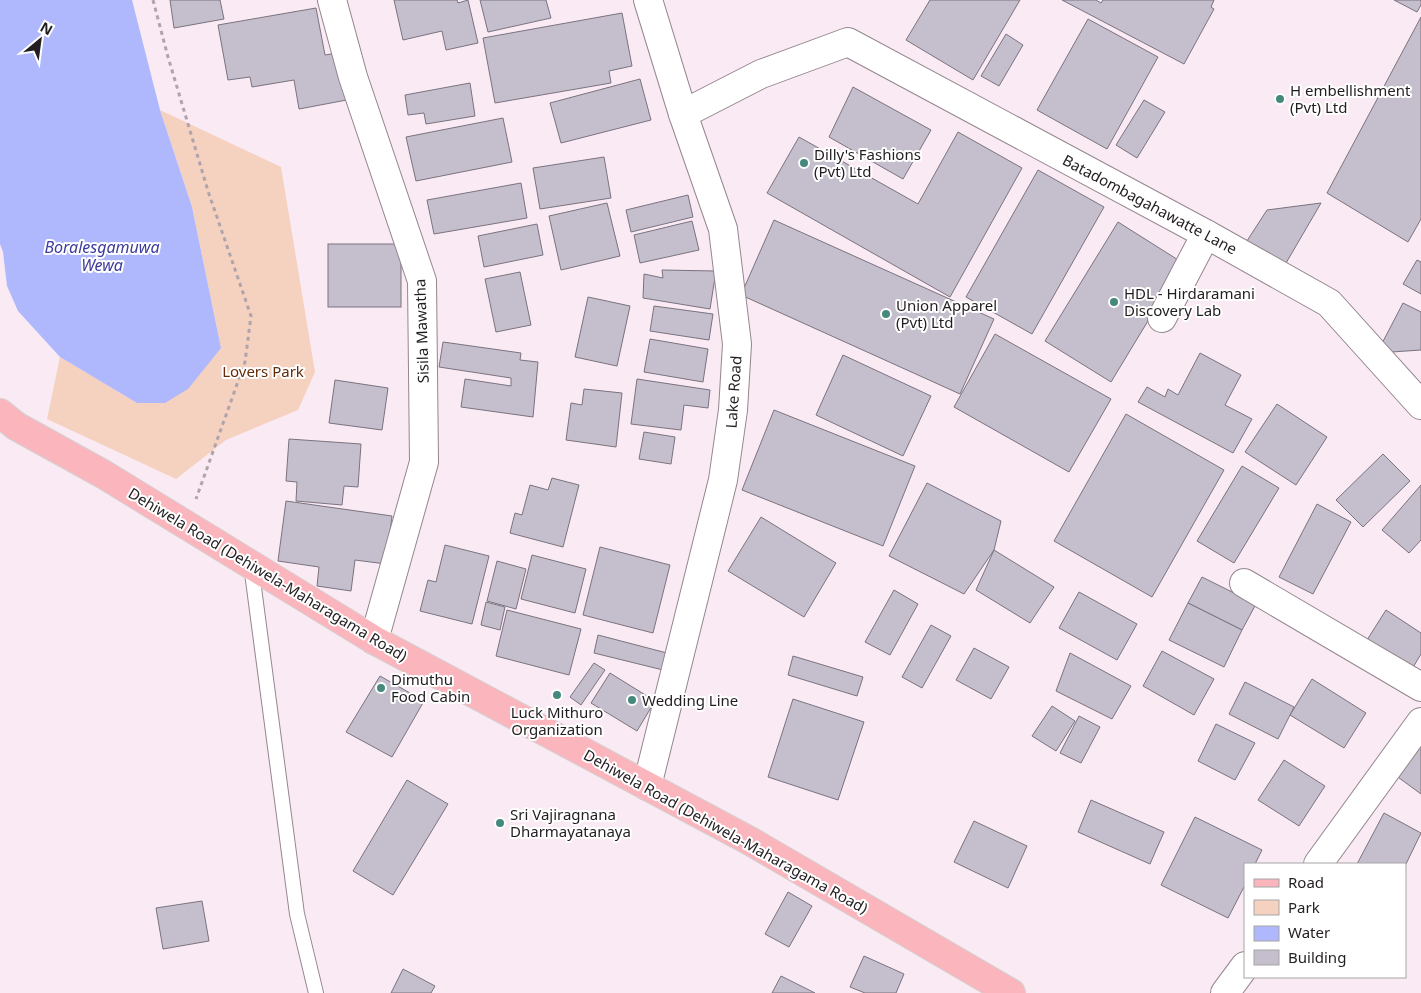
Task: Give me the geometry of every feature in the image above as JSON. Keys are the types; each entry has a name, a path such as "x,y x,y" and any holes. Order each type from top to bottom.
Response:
{"main road":[{"name":"Dehiwela Road (Dehiwela-Maharagama Road)","path":"0,413 16,426 103,474 374,640 750,841 1011,993"}],"street":[{"name":"Sisila Mawatha","path":"332,0 353,76 422,281 424,462 374,640"},
{"name":"Lake Road","path":"647,786 723,480 733,410 736,344 723,229 683,114 648,0"},
{"name":"Batadombagahawatte Lane","path":"683,114 761,74 848,42 1206,234 1329,303 1421,405"},
{"path":"1162,318 1206,234"},
{"path":"1244,583 1421,686"},
{"path":"1319,863 1421,722"},
{"path":"1225,993 1244,967"}],"lane":[{"path":"250,564 297,914 316,993"}],"path":[{"path":"153,0 208,191 251,316 245,362 186,525"}],"green space":[{"name":"Lovers Park","path":"160,110 281,167 315,372 298,410 226,440 176,479 47,419 60,357 137,403 221,348 192,207"}],"water":[{"name":"Boralesgamuwa Wewa","path":"0,0 132,0 160,110 192,207 221,348 188,389 165,403 137,403 60,357 18,311 7,286 3,252 0,244"}],"building":[{"path":"170,0 220,0 224,19 174,28"},
{"path":"394,0 457,0 458,3 468,0 478,43 446,50 442,31 403,40"},
{"path":"480,0 546,0 551,18 488,32"},
{"path":"930,0 1020,0 973,80 906,40"},
{"path":"1062,0 1096,0 1101,3 1103,0 1214,0 1211,7 1214,9 1184,64"},
{"path":"1394,0 1421,0 1421,5 1417,12"},
{"path":"316,8 325,55 344,52 352,99 299,109 294,80 252,87 250,77 228,80 218,25"},
{"path":"622,13 632,66 609,71 611,83 495,103 483,38"},
{"path":"1421,17 1421,219 1408,242 1327,193"},
{"path":"1088,19 1158,57 1107,149 1037,110"},
{"path":"1006,34 1023,45 999,86 981,76"},
{"path":"640,79 651,120 561,143 550,103"},
{"path":"470,83 475,116 426,124 424,113 408,115 405,95"},
{"path":"853,87 931,130 903,179 829,137"},
{"path":"1144,100 1165,112 1137,158 1116,145"},
{"path":"503,118 512,162 416,181 406,137"},
{"path":"958,132 1022,168 950,297 767,193 799,137 918,204"},
{"path":"604,157 611,198 540,209 533,168"},
{"path":"1038,170 1104,207 1032,334 966,297"},
{"path":"521,183 527,218 434,234 427,200"},
{"path":"688,195 693,217 631,232 626,210"},
{"path":"607,203 620,256 561,270 549,216"},
{"path":"1321,203 1282,270 1243,247 1267,210"},
{"path":"774,220 994,319 960,394 741,295"},
{"path":"692,221 699,250 640,263 634,235"},
{"name":"HDL - Hirdaramani Discovery Lab","path":"1118,222 1183,263 1111,382 1045,341"},
{"path":"537,224 543,255 484,267 478,236"},
{"path":"328,244 401,244 401,307 328,307"},
{"path":"1417,260 1421,262 1421,294 1403,284"},
{"path":"662,270 716,271 710,309 643,298 644,274 663,278"},
{"path":"520,272 531,325 496,332 485,279"},
{"path":"588,297 630,306 617,366 575,357"},
{"path":"1403,303 1421,312 1421,350 1377,353"},
{"path":"654,306 713,314 709,340 650,331"},
{"path":"995,334 1111,399 1069,472 954,407"},
{"path":"650,339 708,349 703,382 644,372"},
{"path":"443,342 521,353 520,360 538,362 533,417 461,407 465,379 511,386 511,378 439,367"},
{"path":"1200,353 1241,375 1225,405 1252,419 1233,453 1138,402 1147,387 1165,397 1168,389 1178,395"},
{"path":"843,355 931,396 903,456 816,415"},
{"path":"637,379 710,390 708,408 684,405 681,430 631,424"},
{"path":"335,380 388,388 382,430 329,423"},
{"path":"584,389 622,393 616,447 566,440 571,403 582,405"},
{"path":"1277,404 1327,437 1296,485 1245,452"},
{"path":"774,410 915,466 883,546 742,490"},
{"path":"1126,414 1224,470 1152,597 1054,541"},
{"path":"644,432 675,437 671,464 639,459"},
{"path":"289,439 361,444 358,487 344,486 342,505 296,501 297,482 286,481"},
{"path":"1383,454 1410,481 1363,527 1336,500"},
{"path":"1242,466 1279,488 1234,563 1197,541"},
{"path":"552,478 579,485 563,547 510,533 515,513 522,515 530,485 548,490"},
{"path":"927,483 1001,521 994,550 964,594 889,556"},
{"path":"1421,485 1421,540 1409,553 1382,530"},
{"path":"286,501 392,516 386,564 355,560 351,591 317,586 319,567 278,561"},
{"path":"1317,504 1351,522 1313,594 1279,577"},
{"path":"761,517 836,563 804,617 728,571"},
{"path":"445,545 489,556 472,624 420,611 428,580 436,582"},
{"path":"600,547 670,565 653,633 583,615"},
{"path":"994,550 1054,587 1030,623 976,590"},
{"path":"532,555 586,569 575,613 521,599"},
{"path":"497,561 526,569 516,609 487,601"},
{"path":"1202,577 1256,604 1242,630 1188,603"},
{"path":"894,590 918,604 890,655 865,642"},
{"path":"1079,592 1137,624 1117,660 1059,628"},
{"path":"486,602 505,607 500,630 481,625"},
{"path":"1188,603 1242,630 1224,667 1169,640"},
{"path":"507,610 581,629 569,675 496,656"},
{"path":"1386,610 1421,633 1421,654 1412,669 1367,640"},
{"path":"931,625 951,636 922,688 902,677"},
{"path":"598,635 667,653 663,670 594,653"},
{"path":"974,648 1009,667 991,699 956,680"},
{"path":"1162,651 1214,679 1194,715 1143,686"},
{"path":"1070,653 1131,686 1112,719 1056,691"},
{"path":"793,656 863,677 857,696 788,675"},
{"path":"594,663 605,670 581,705 570,697"},
{"path":"610,673 655,701 637,731 591,703"},
{"path":"380,676 424,701 392,757 346,732"},
{"path":"1312,679 1366,713 1344,748 1290,715"},
{"path":"1245,682 1294,707 1278,739 1229,714"},
{"path":"793,699 864,722 838,800 768,777"},
{"path":"1052,706 1075,721 1056,751 1032,736"},
{"path":"1079,716 1100,727 1081,763 1060,753"},
{"path":"1216,724 1255,743 1235,780 1198,761"},
{"path":"1421,731 1421,794 1391,772"},
{"path":"1284,760 1325,786 1299,826 1258,800"},
{"path":"407,780 448,804 393,895 353,871"},
{"path":"1091,800 1164,832 1150,864 1078,832"},
{"path":"1384,813 1421,833 1406,864 1358,863"},
{"path":"1195,817 1262,850 1256,863 1244,863 1244,887 1228,918 1161,885"},
{"path":"974,821 1027,846 1008,888 954,862"},
{"path":"788,892 812,906 789,947 765,934"},
{"path":"202,901 209,941 163,949 156,908"},
{"path":"864,956 904,974 896,993 865,993 850,987"},
{"path":"403,969 435,986 431,993 391,993"},
{"path":"781,976 815,993 772,993"}],"place":[{"name":"H embellishment (Pvt) Ltd","path":"1280,99"},
{"name":"Dilly's Fashions (Pvt) Ltd","path":"804,163"},
{"name":"HDL - Hirdaramani Discovery Lab","path":"1114,302"},
{"name":"Union Apparel (Pvt) Ltd","path":"886,314"},
{"name":"Dimuthu Food Cabin","path":"381,688"},
{"name":"Luck Mithuro Organization","path":"557,695"},
{"name":"Wedding Line","path":"632,700"},
{"name":"Sri Vajiragnana Dharmayatanaya","path":"500,823"}]}
